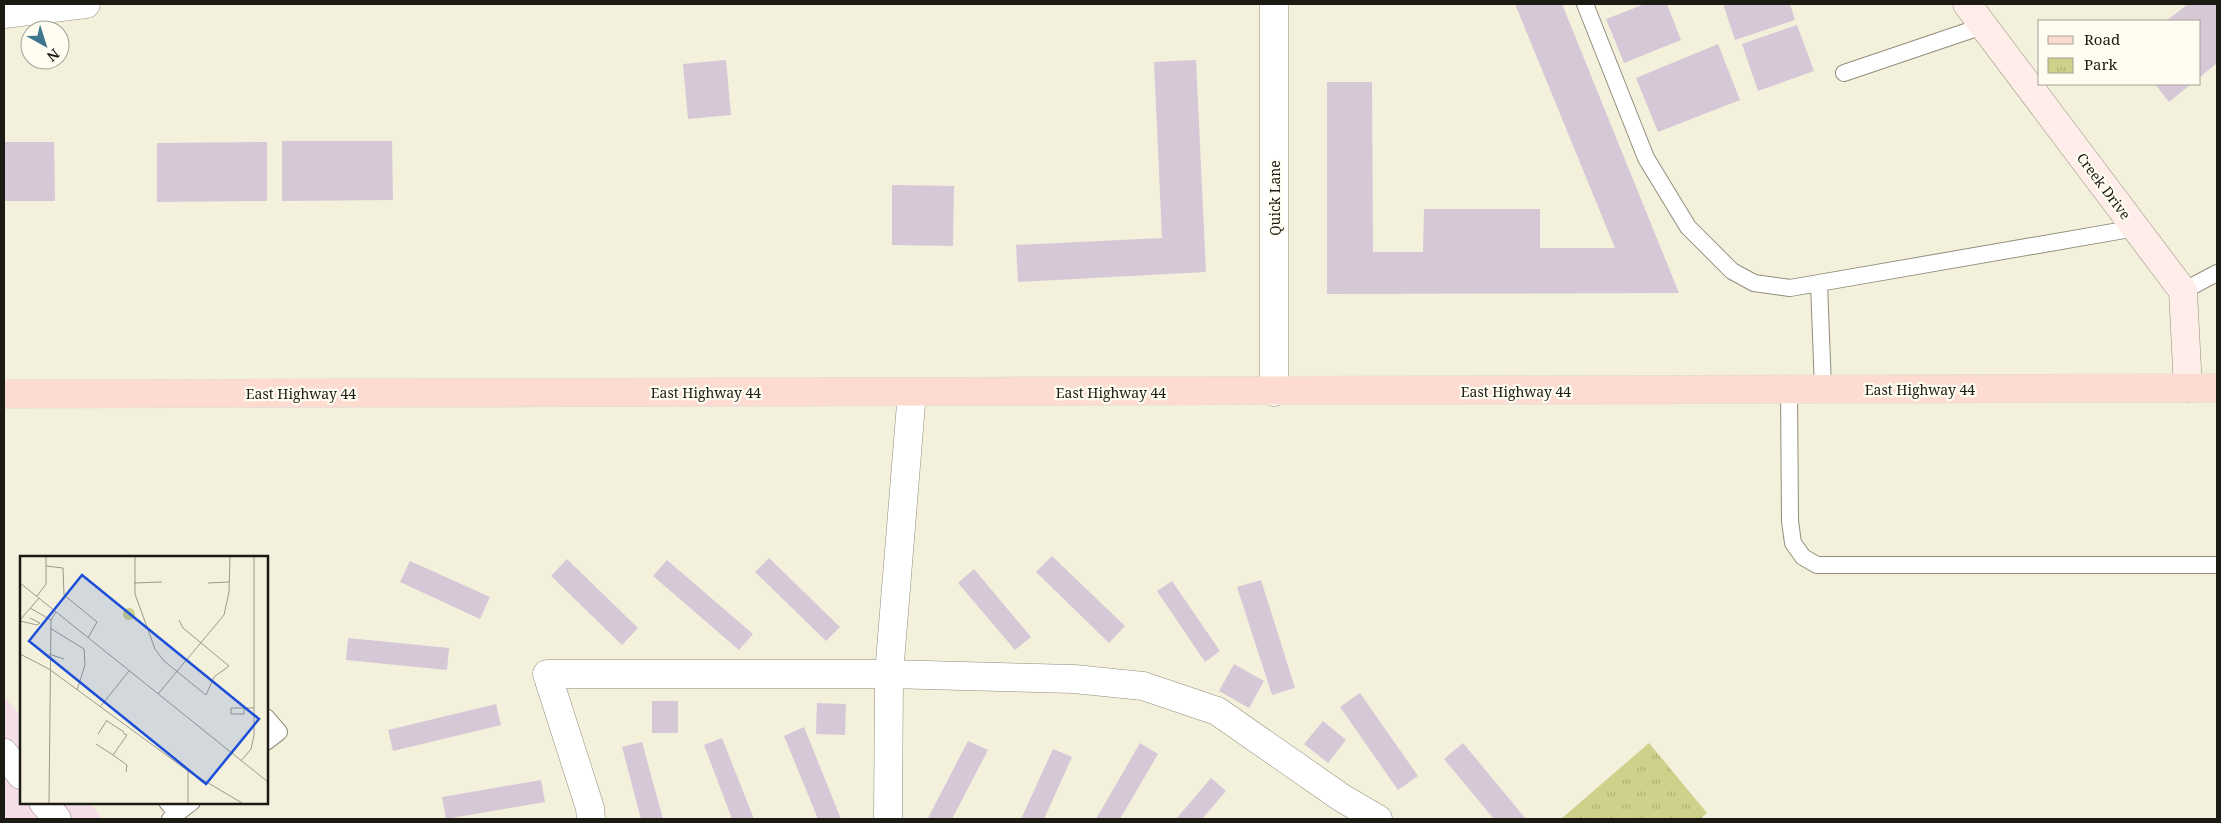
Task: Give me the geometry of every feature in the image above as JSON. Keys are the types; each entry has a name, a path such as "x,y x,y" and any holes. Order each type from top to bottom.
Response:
{"main road":[{"name":"East Highway 44","path":"4,394 2217,388"}],"street":[{"path":"4,14 86,4"},
{"name":"Quick Lane","path":"1274,4 1274,392"},
{"name":"Creek Drive","path":"1967,4 2184,291"},
{"path":"2184,291 2188,388"},
{"path":"888,819 889,674 912,392"},
{"path":"591,819 587,799 547,674 889,674 1074,679 1143,686 1217,711 1342,798 1378,819"},
{"path":"4,753 20,774"},
{"path":"44,803 57,819"}],"lane":[{"path":"1585,4 1646,158 1688,227 1732,270 1754,283 1790,288 2136,228"},
{"path":"1844,73 1983,26"},
{"path":"2184,291 2217,273"},
{"path":"1819,283 1823,389"},
{"path":"1790,389 1790,521 1793,543 1803,557 1817,565 2217,565"},
{"path":"268,720 278,732 268,740"},
{"path":"171,812 190,803"}],"shaded area":[{"path":"4,696 20,716 20,803 90,803 103,819 4,819"}],"green space":[{"path":"1649,743 1707,813 1700,819 1561,819"}],"building":[{"path":"1515,4 1562,4 1679,293 1327,294 1327,82 1372,82 1373,252 1423,252 1424,209 1540,209 1540,248 1615,248"},
{"path":"1645,4 1667,4 1681,40 1624,63 1606,19"},
{"path":"1723,4 1790,4 1795,20 1735,40"},
{"path":"2188,4 2217,4 2217,63 2201,76 2201,20 2167,20"},
{"path":"1797,25 1814,71 1758,91 1742,44"},
{"path":"1718,44 1740,100 1658,132 1636,78"},
{"path":"726,60 731,115 688,119 683,64"},
{"path":"1196,60 1206,272 1018,282 1016,245 1162,238 1154,62"},
{"path":"2156,85 2190,85 2169,102"},
{"path":"282,141 392,141 393,200 282,201"},
{"path":"4,142 54,142 55,201 4,201"},
{"path":"267,142 267,201 157,202 157,143"},
{"path":"892,185 954,186 953,246 892,245"},
{"path":"1052,556 1125,626 1109,643 1036,572"},
{"path":"769,558 840,627 826,641 755,572"},
{"path":"567,559 638,628 622,645 551,576"},
{"path":"667,560 753,634 739,650 653,576"},
{"path":"410,561 490,597 480,619 400,582"},
{"path":"974,569 1031,637 1015,650 958,583"},
{"path":"1261,580 1295,688 1272,695 1237,587"},
{"path":"1172,581 1220,651 1205,662 1157,591"},
{"path":"348,638 449,648 447,670 346,660"},
{"path":"1234,664 1264,681 1249,708 1219,691"},
{"path":"1360,693 1418,776 1398,790 1340,707"},
{"path":"652,701 678,701 678,733 652,733"},
{"path":"817,703 846,704 845,735 816,734"},
{"path":"496,704 501,725 393,751 388,730"},
{"path":"1323,721 1346,740 1328,763 1304,744"},
{"path":"804,727 841,819 818,819 784,736"},
{"path":"722,738 754,819 732,819 704,745"},
{"path":"968,741 988,750 952,819 928,818"},
{"path":"642,742 663,819 641,819 622,747"},
{"path":"1140,743 1158,754 1120,819 1096,819"},
{"path":"1463,743 1526,819 1494,819 1444,759"},
{"path":"1053,749 1072,757 1044,819 1021,819"},
{"path":"1211,778 1226,791 1202,819 1176,819"},
{"path":"541,780 545,802 446,819 442,797"}]}
